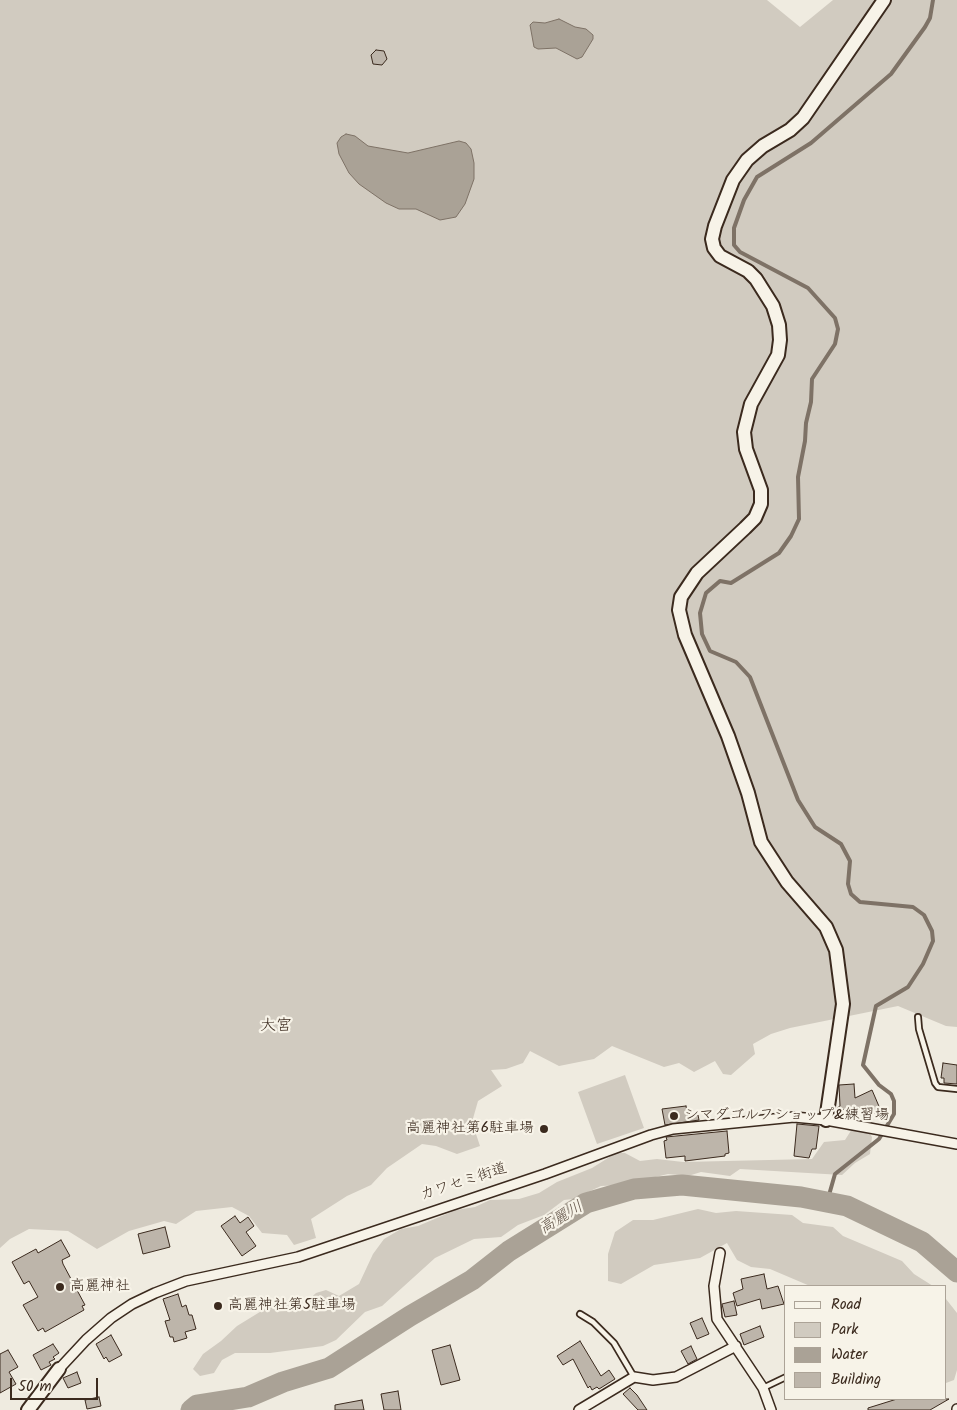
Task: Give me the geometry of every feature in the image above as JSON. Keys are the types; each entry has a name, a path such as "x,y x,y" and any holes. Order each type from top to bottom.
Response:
{"street":[{"path":"826,1120 844,1004 836,950 826,927 787,882 760,842 728,736 685,635 679,610 681,597 697,573 750,523 761,504 760,490 746,449 744,432 751,404 778,355 780,340 779,324 773,306 756,279 748,271 720,256 714,248 712,240 715,226 733,180 747,160 762,146 790,130 803,118 884,0"},
{"name":"カワセミ街道","path":"28,1410 59,1369 86,1340 118,1313 147,1296 186,1281 298,1257 545,1174 651,1135 673,1129 777,1118 826,1120 957,1144"},
{"path":"720,1252 714,1278 717,1318 763,1388 771,1410"},
{"path":"579,1410 634,1377 653,1380 676,1376 736,1346"}],"lane":[{"path":"918,1017 919,1029 934,1084 957,1089"},
{"path":"580,1314 593,1322 614,1343 634,1377"},
{"path":"763,1388 784,1378"}],"green space":[{"path":"0,0 767,0 800,27 833,0 957,0 957,1027 946,1026 898,1006 790,1028 771,1034 753,1044 755,1054 731,1075 723,1074 715,1061 694,1072 679,1063 664,1067 612,1046 594,1059 559,1066 530,1051 523,1063 506,1069 491,1070 502,1086 478,1101 472,1122 480,1146 457,1154 436,1146 422,1144 387,1168 371,1185 347,1196 311,1219 316,1238 294,1245 287,1235 262,1233 249,1216 232,1207 196,1211 176,1224 164,1221 129,1231 97,1249 68,1231 29,1229 10,1239 0,1248"},
{"path":"625,1075 644,1128 597,1144 578,1092"},
{"path":"852,1129 870,1134 872,1137 870,1154 855,1163 842,1175 740,1169 730,1176 701,1172 688,1176 668,1174 622,1185 601,1186 588,1192 582,1198 564,1200 544,1215 518,1225 501,1237 474,1239 435,1258 382,1306 365,1312 336,1340 323,1346 270,1353 235,1353 222,1360 214,1373 200,1376 193,1369 203,1354 237,1326 268,1307 280,1304 301,1307 316,1293 326,1290 339,1296 359,1284 373,1254 384,1239 401,1229 418,1226 456,1210 475,1207 490,1200 519,1199 539,1193 557,1182 592,1168 616,1153 625,1153 640,1161 657,1159 683,1162 812,1159 824,1142 845,1140"},
{"path":"698,1209 716,1213 736,1211 792,1215 803,1223 833,1227 843,1236 902,1261 914,1274 931,1285 808,1285 770,1269 751,1267 737,1260 727,1243 700,1258 654,1265 621,1284 608,1281 608,1254 615,1232 633,1220 653,1220"},
{"path":"947,1300 957,1313 957,1370 954,1380 947,1383"}],"water":[{"path":"559,19 575,27 586,29 593,35 593,39 582,57 577,59 556,48 538,49 534,47 530,25 533,22 545,23"},
{"path":"346,134 355,136 368,146 408,153 459,141 466,143 471,149 474,163 474,179 465,204 456,217 440,220 416,209 399,209 386,203 359,184 349,173 339,154 337,143"}],"building":[{"path":"376,50 384,51 387,59 382,65 373,64 371,55"},
{"path":"943,1063 957,1065 957,1084 944,1083 944,1078 941,1078"},
{"path":"854,1084 855,1098 872,1090 881,1111 868,1115 866,1106 850,1110 836,1109 840,1106 839,1085"},
{"path":"686,1106 688,1117 698,1115 699,1120 665,1125 662,1109"},
{"path":"797,1124 819,1126 816,1149 812,1149 809,1158 794,1156"},
{"path":"727,1131 729,1153 725,1154 725,1156 685,1161 685,1156 666,1158 664,1141 667,1140 666,1137"},
{"path":"235,1216 240,1223 248,1217 254,1226 246,1232 256,1246 242,1256 221,1226"},
{"path":"165,1227 170,1247 143,1254 138,1234"},
{"name":"高麗神社","path":"61,1240 70,1256 62,1260 63,1264 85,1305 82,1306 84,1310 45,1332 43,1328 38,1331 23,1305 38,1297 29,1281 24,1284 12,1262 36,1249 38,1253"},
{"path":"764,1274 767,1289 778,1286 784,1304 762,1309 760,1299 737,1306 733,1293 743,1289 741,1279"},
{"path":"178,1294 182,1307 186,1305 189,1315 192,1315 196,1329 185,1332 187,1338 174,1342 173,1337 170,1337 165,1321 170,1320 163,1299"},
{"path":"734,1301 737,1315 725,1317 722,1304"},
{"path":"702,1318 709,1334 697,1339 690,1323"},
{"path":"760,1326 764,1337 744,1345 740,1334"},
{"path":"111,1335 122,1355 109,1362 106,1357 104,1359 96,1344"},
{"path":"580,1341 601,1376 609,1370 615,1379 599,1389 597,1387 592,1390 590,1386 588,1388 573,1359 563,1365 557,1356"},
{"path":"53,1344 59,1353 53,1357 55,1359 49,1362 51,1365 41,1370 33,1355"},
{"path":"450,1345 460,1380 441,1385 432,1350"},
{"path":"691,1346 697,1359 688,1364 681,1351"},
{"path":"8,1350 18,1367 9,1372 16,1384 0,1393 0,1354"},
{"path":"77,1372 81,1383 68,1388 63,1378"},
{"path":"630,1388 647,1410 638,1410 623,1394"},
{"path":"398,1391 401,1410 384,1410 381,1394"},
{"path":"99,1397 101,1406 87,1409 85,1400"},
{"path":"949,1399 930,1410 868,1410 868,1408 894,1400"},
{"path":"362,1400 364,1410 335,1410 335,1405"}],"waterway":[{"path":"827,1202 835,1174 879,1139 894,1114 894,1101 891,1094 879,1085 863,1065 876,1006 908,987 923,964 933,941 932,931 924,915 913,907 860,902 851,894 848,884 850,861 841,844 815,827 798,800 750,677 736,662 710,651 702,634 700,613 706,593 720,581 731,583 779,553 791,536 799,519 798,477 811,402 812,379 835,344 838,329 835,318 808,288 740,252 734,245 734,228 744,200 757,177 811,143 891,74 925,27 930,18 933,0"},
{"name":"高麗川","path":"191,1410 197,1405 248,1397 283,1382 329,1368 410,1316 472,1280 509,1251 586,1203 634,1189 682,1185 801,1197 847,1206 922,1242 957,1272"}],"place":[{"name":"シマダゴルフショップ&練習場","path":"674,1116"},
{"name":"高麗神社第6駐車場","path":"544,1129"},
{"name":"高麗神社","path":"60,1287"},
{"name":"高麗神社第5駐車場","path":"218,1306"}],"district":[{"name":"大宮","path":"276,1027"}]}
